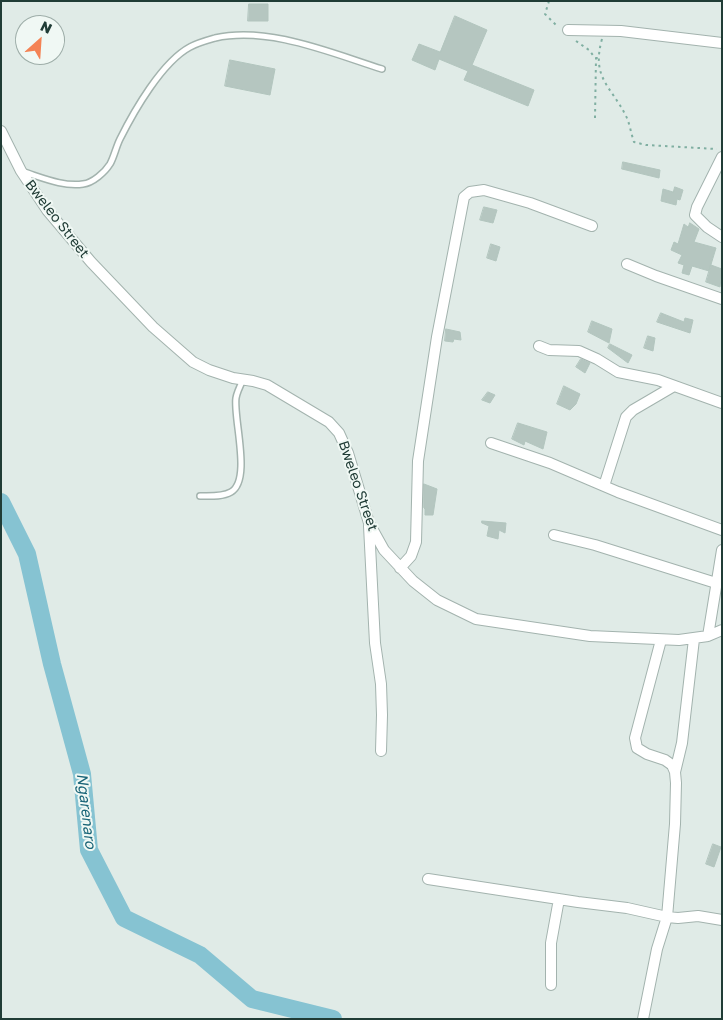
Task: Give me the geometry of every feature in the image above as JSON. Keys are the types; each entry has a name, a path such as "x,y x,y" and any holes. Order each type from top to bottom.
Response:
{"street":[{"path":"568,30 606,31 722,43"},
{"name":"Bweleo Street","path":"1,131 20,171 47,210 91,262 153,326 193,362 220,374 267,385 329,422 339,433 348,453 368,523 384,550 400,568 437,600 476,619 590,636 661,640 694,639 722,630"},
{"path":"722,156 696,207 695,215 707,228 722,237"},
{"path":"400,568 411,556 416,542 418,461 437,337 464,197 470,192 484,190 530,202 592,226"},
{"path":"627,264 722,299"},
{"path":"539,346 549,350 579,351 618,372 658,380 722,403"},
{"path":"604,486 626,416 674,386"},
{"path":"491,444 550,463 604,486 722,530"},
{"path":"368,523 375,643 382,707 380,751"},
{"path":"554,535 716,583"},
{"path":"708,636 722,550"},
{"path":"643,1019 657,949 667,917 675,824 675,772 682,743 694,639"},
{"path":"661,640 634,738 637,748 647,754 665,760 672,765 675,772"},
{"path":"428,879 627,908 667,917 698,916 722,920"},
{"path":"551,985 551,942 559,899"}],"lane":[{"path":"20,171 64,184 85,184 99,176 110,164 130,118 154,83 173,61 190,47 214,38 240,35 296,42 382,69"},
{"path":"200,496 222,495 233,491 238,484 240,476 240,432 236,399 243,380"}],"path":[{"path":"606,31 599,49 600,71 605,85 626,116 634,142 646,145 722,150"},
{"path":"595,118 596,58"}],"building":[{"path":"249,4 268,4 268,21 248,21"},
{"path":"455,16 487,30 472,65 534,90 528,106 464,80 468,71 439,59 435,70 412,60 419,44 440,52"},
{"path":"230,60 275,69 270,95 225,86"},
{"path":"623,162 660,170 659,178 622,169"},
{"path":"675,187 683,190 680,200 677,199 676,205 661,201 663,189 673,192"},
{"path":"484,207 497,210 493,223 480,220"},
{"path":"690,223 699,229 694,242 716,248 709,271 692,266 689,275 682,273 684,265 678,263 682,255 671,250 674,242 678,244 684,224 688,227"},
{"path":"491,244 500,247 496,261 487,258"},
{"path":"711,265 722,269 720,287 706,282"},
{"path":"661,313 684,322 685,318 693,320 690,333 657,322"},
{"path":"592,321 612,329 609,343 588,332"},
{"path":"446,329 460,332 461,340 445,341"},
{"path":"648,336 655,338 653,351 644,348"},
{"path":"610,344 632,355 628,363 608,348"},
{"path":"581,359 590,363 585,373 576,367"},
{"path":"564,386 580,394 576,404 570,410 557,404"},
{"path":"488,392 495,395 490,403 482,400"},
{"path":"518,423 547,432 543,449 525,441 524,445 512,439"},
{"path":"424,484 437,489 433,515 425,515"},
{"path":"482,521 506,523 505,533 499,530 498,539 487,536 489,526 482,523"},
{"path":"713,844 721,847 714,867 706,864"}],"waterway":[{"name":"Ngarenaro","path":"1,502 27,554 52,664 82,774 89,850 124,918 200,955 252,999 333,1019"}]}
